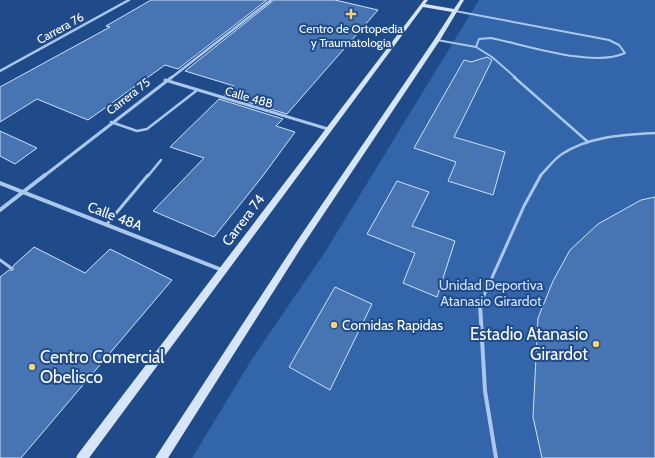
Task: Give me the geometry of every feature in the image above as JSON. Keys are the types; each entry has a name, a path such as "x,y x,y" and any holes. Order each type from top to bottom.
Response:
{"main road":[{"path":"161,458 298,246 437,40 462,0"},
{"path":"424,3 455,11"},
{"name":"Carrera 74","path":"82,458 424,3"}],"street":[{"name":"Carrera 76","path":"0,71 129,0"},
{"name":"Carrera 75","path":"0,210 165,80 271,0"},
{"name":"Calle 48B","path":"165,80 196,91 328,129"},
{"name":"Calle 48A","path":"0,183 222,270"}],"lane":[{"path":"455,11 609,40 619,44 624,53 616,58 589,58 491,38 479,39 476,47"},
{"path":"437,40 476,47 492,57 588,142"},
{"path":"111,122 137,131 147,129 196,91"},
{"path":"496,458 485,391 480,304 503,251 539,177 561,154 588,142 616,135 655,133"},
{"path":"107,224 161,160"},
{"path":"0,260 11,268"}],"green space":[{"name":"Unidad Deportiva Atanasio Girardot","path":"479,0 655,0 655,458 192,458 252,359 325,252"}],"building":[{"path":"151,0 267,0 178,69 165,65 88,120 37,99 0,122 0,87 110,27 106,26"},
{"path":"274,0 335,0 378,10 287,114 224,95 234,86 185,71"},
{"path":"487,57 492,60 454,137 505,152 493,195 448,181 456,162 414,148 464,60 471,62"},
{"path":"219,99 283,119 276,126 295,132 262,177 214,237 153,211 204,158 170,147"},
{"path":"0,131 37,148 15,164 0,156"},
{"path":"397,181 429,192 412,226 455,241 437,297 403,283 415,253 367,234"},
{"name":"Estadio Atanasio Girardot","path":"655,197 655,458 542,458 533,417 538,318 553,281 570,250 598,224 641,200"},
{"name":"Centro Comercial Obelisco","path":"34,247 85,273 110,249 172,280 21,458 0,458 0,277 9,270 13,270 13,266"},
{"path":"335,287 372,304 330,390 289,367"}],"place":[{"name":"Centro de Ortopedia y Traumatologia","path":"351,14"},
{"name":"Comidas Rapidas","path":"334,325"},
{"name":"Estadio Atanasio Girardot","path":"596,344"},
{"name":"Centro Comercial Obelisco","path":"32,367"}]}
